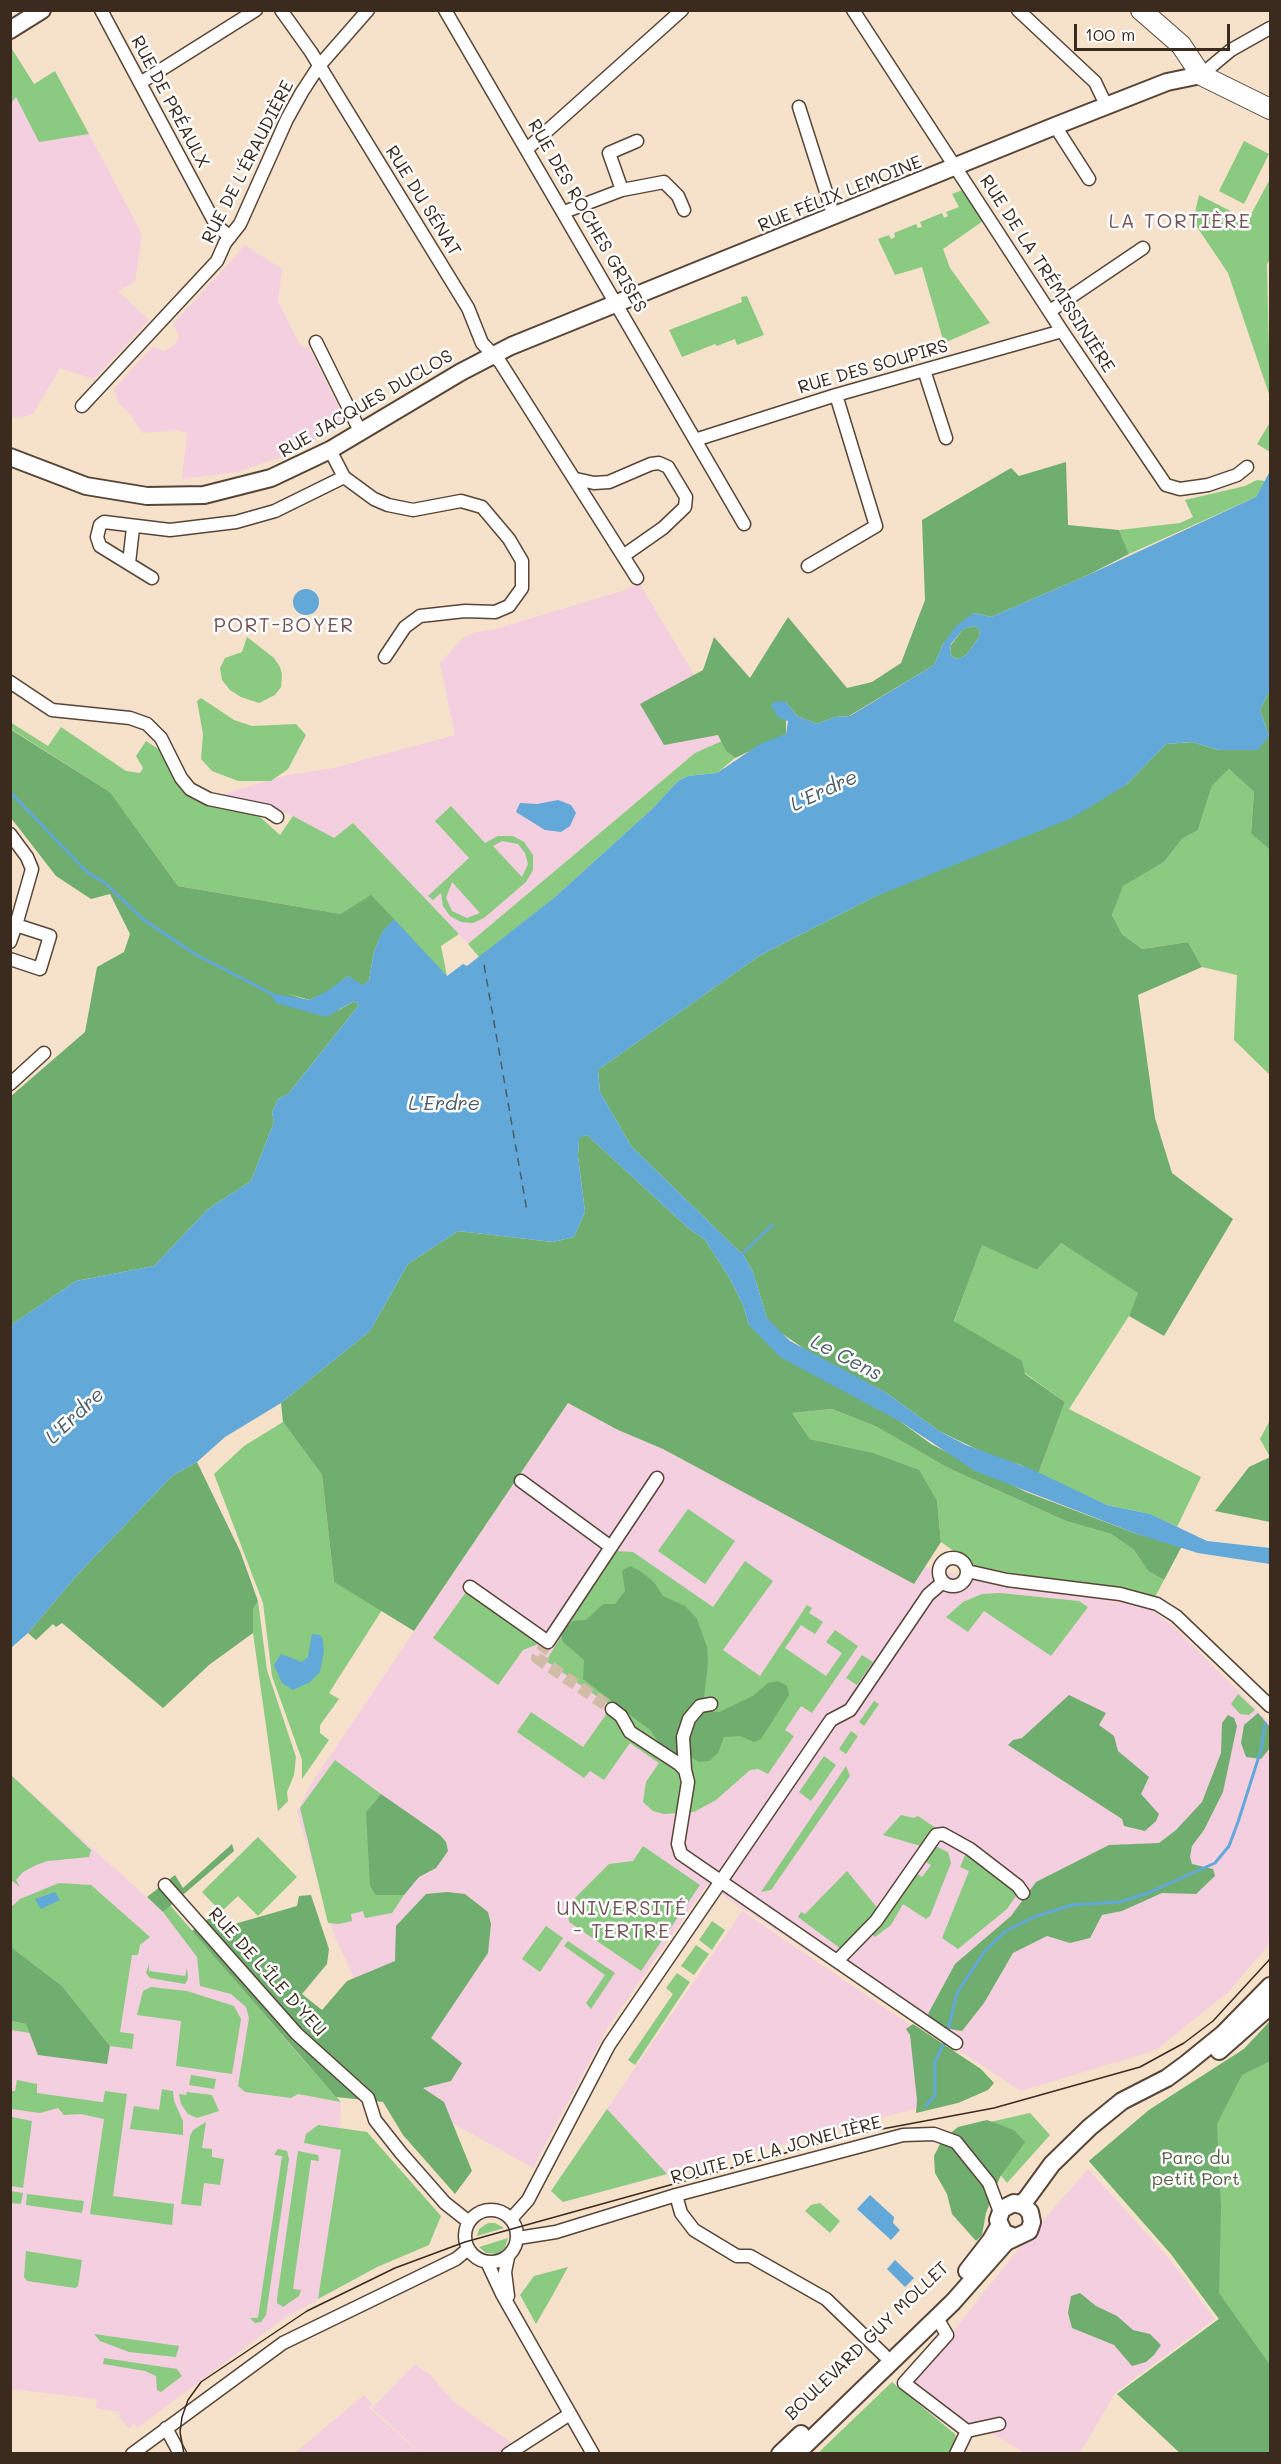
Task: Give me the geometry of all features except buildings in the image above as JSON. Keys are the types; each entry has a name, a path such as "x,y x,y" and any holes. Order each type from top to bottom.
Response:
{"main road":[{"path":"10,30 42,10"},
{"path":"1141,10 1181,45 1202,75 1270,108"},
{"name":"RUE FÉLIX LEMOINE","path":"494,354 1055,126 1167,82 1202,75"},
{"name":"RUE JACQUES DUCLOS","path":"10,457 86,486 132,495 186,496 222,492 272,478 330,450 494,354"},
{"name":"BOULEVARD GUY MOLLET","path":"780,2454 954,2285 992,2240 1008,2211 1026,2201 1052,2164 1090,2127 1122,2101 1160,2082 1186,2064 1223,2034 1270,1986"},
{"path":"1031,2214 1026,2207 1008,2211 1004,2233 1015,2237 1029,2231 1031,2214 1060,2171 1096,2135 1120,2116 1197,2067 1270,2006"},
{"name":"BOULEVARD GUY MOLLET","path":"796,2454 937,2318 1006,2242 1015,2237"}],"street":[{"name":"RUE DE PRÉAULX","path":"101,10 216,225 230,237"},
{"path":"140,83 256,10"},
{"name":"RUE DU SÉNAT","path":"281,10 319,66 468,308 482,344 494,354 576,479 637,578"},
{"name":"RUE DE L'ÉRAUDIÈRE","path":"82,406 209,269 240,224 287,119 319,66 368,10"},
{"name":"RUE DES ROCHES GRISES","path":"445,10 744,524"},
{"path":"527,149 682,10"},
{"name":"RUE DE LA TRÉMISSINIÈRE","path":"854,10 1062,331 1166,486 1180,489 1208,484 1238,475 1247,467"},
{"path":"1018,10 1095,82 1107,107"},
{"path":"1202,75 1228,53 1270,28"},
{"path":"799,107 834,217"},
{"path":"1055,126 1089,179"},
{"path":"622,190 609,153 637,141"},
{"path":"564,212 622,190 664,182 678,196 684,210"},
{"path":"1050,311 1143,248"},
{"name":"RUE DES SOUPIRS","path":"694,440 836,395 1062,331"},
{"path":"316,342 361,433"},
{"path":"924,370 946,438"},
{"path":"808,566 876,526 836,395"},
{"path":"330,450 344,477 374,499 413,510 451,502 473,503 490,514 522,561 522,588 509,606 495,612 441,612 420,616 405,627 386,657"},
{"path":"576,479 594,483 609,482 651,464 659,463 668,467 686,497 685,507 663,528 623,556"},
{"path":"152,578 100,546 97,537 100,525 104,522 132,528 170,530 236,522 275,512 344,477"},
{"path":"129,563 132,528"},
{"path":"10,682 52,710 130,718 147,724 161,738 181,778 190,789 209,799 268,811 277,817"},
{"path":"10,834 32,869 10,942"},
{"path":"10,960 40,969 50,936 16,925"},
{"path":"10,1084 44,1053"},
{"path":"470,1587 548,1642 657,1478"},
{"path":"521,1481 612,1547"},
{"path":"947,1559 959,1559 967,1571 966,1578 959,1585 952,1586 943,1582 938,1570 947,1559"},
{"path":"967,1571 1008,1580 1120,1594 1157,1604 1188,1626 1270,1706"},
{"path":"509,2303 506,2282 514,2248 511,2219 528,2200 609,2045 831,1720 850,1710 928,1594 943,1582"},
{"path":"711,1704 700,1706 689,1719 683,1737 688,1782 681,1814 678,1848 686,1859 838,1960 956,2043"},
{"path":"612,1709 621,1716 630,1732 680,1764 685,1770"},
{"path":"838,1960 876,1921 936,1835 943,1834 978,1854 1018,1886 1023,1893"},
{"name":"RUE DE L'ÎLE D'YEU","path":"165,1885 297,2034 368,2098 375,2120 401,2153 445,2203 469,2223"},
{"name":"ROUTE DE LA JONELIÈRE","path":"514,2248 556,2232 676,2195 872,2141 914,2134 934,2134 956,2142 1008,2211"},
{"path":"676,2195 681,2213 689,2225 737,2256 750,2256 826,2299 884,2355"},
{"path":"511,2219 498,2211 487,2210 476,2214 469,2223 465,2235 477,2257 509,2303 592,2454"},
{"path":"132,2454 283,2343 456,2259 477,2257 496,2262 514,2248"},
{"path":"937,2318 946,2335 904,2384 967,2431 999,2424"},
{"path":"508,2454 570,2414"},
{"path":"166,2428 180,2454"},
{"path":"956,2454 967,2431"}],"shaded area":[{"path":"16,96 39,141 89,134 142,234 135,282 118,291 149,320 94,379 60,368 33,414 20,418 11,417 10,103"},
{"path":"243,244 282,269 278,302 299,343 305,348 308,346 347,424 275,459 237,472 182,479 187,433 177,430 143,433 129,413 119,404 114,389 152,347 164,351 176,344 179,336 173,324 240,251"},
{"path":"639,583 732,737 695,753 468,944 353,823 334,838 269,804 220,795 287,775 334,768 455,735 440,663 463,638 475,632 493,630 625,590"},
{"path":"568,1403 618,1430 663,1449 914,1584 925,1567 987,1582 1145,1606 1172,1625 1270,1723 1270,1941 1266,1948 1228,1992 1156,2050 1021,2091 707,1885 608,2027 533,2168 411,2100 335,1937 297,1812 311,1784"},
{"path":"10,1774 163,1912 170,1905 341,2102 340,2128 367,2132 441,2216 429,2245 377,2267 286,2317 137,2428 134,2424 129,2428 119,2417 120,2412 96,2408 97,2399 11,2389"},
{"path":"742,1911 928,2037 926,2106 563,2202 551,2191"},
{"path":"1088,2169 1168,2257 1215,2319 1115,2393 1080,2453 1024,2453 988,2431 976,2436 911,2385 1015,2253"},
{"path":"415,2364 430,2375 455,2403 515,2445 520,2453 421,2453 372,2408"},
{"path":"364,2395 373,2405 369,2408 420,2453 295,2453"}],"green space":[{"path":"12,49 34,84 55,71 89,134 39,142 16,97 11,103"},
{"path":"1244,141 1269,154 1244,204 1219,191"},
{"path":"1270,179 1270,260 1267,264 1270,397 1228,273 1193,221 1199,195 1248,220"},
{"path":"962,190 983,221 943,249 950,268 990,323 944,343 922,267 895,275 878,239 889,235 891,239 895,237 894,233 916,224 918,228 922,227 920,222 942,213 944,218 948,216 946,212 959,207 952,194"},
{"path":"747,296 764,335 737,345 735,339 717,346 715,344 682,357 669,330 742,302 741,297"},
{"path":"1270,410 1270,452 1257,444 1269,424"},
{"path":"1066,462 1068,525 1119,530 1129,554 1086,576 991,617 974,613 943,644 934,665 849,716 835,717 817,724 797,716 786,702 786,734 735,758 726,751 718,735 664,745 640,704 703,670 714,637 750,678 788,617 847,688 872,682 901,663 925,600 922,520 1011,468 1019,476"},
{"path":"1257,480 1265,481 1256,497 1129,554 1119,530 1180,523 1193,517 1185,500 1245,486"},
{"path":"974,626 980,629 979,637 967,654 959,659 954,658 950,653 951,645 963,629"},
{"path":"247,637 274,658 282,675 281,687 275,695 259,703 241,697 230,690 222,680 220,668 225,658 242,652"},
{"path":"1270,689 1270,850 1251,833 1254,792 1229,769 1212,786 1198,830 1182,839 1164,862 1123,886 1112,915 1122,934 1142,949 1188,942 1202,967 1138,995 1155,1118 1172,1173 1233,1219 1164,1336 1129,1316 1138,1293 1061,1243 1037,1270 982,1245 954,1321 1022,1361 1025,1374 1065,1402 1038,1474 1021,1465 991,1456 939,1431 885,1392 816,1357 777,1330 767,1318 753,1272 744,1256 631,1146 600,1092 598,1070 759,956 874,897 1126,785 1166,744 1192,742 1219,750 1269,736 1260,710"},
{"path":"201,698 234,720 252,726 296,724 306,735 288,769 271,781 238,781 212,771 201,759 203,734 197,701"},
{"path":"10,722 48,746 61,727 126,771 140,773 143,768 136,756 146,741 163,752 179,781 259,816 280,835 293,816 334,838 353,823 459,934 441,946 447,976 341,914 178,886 110,792 11,729"},
{"path":"10,729 110,792 178,886 341,914 371,895 394,919 382,932 374,952 369,980 362,986 348,976 329,991 310,1000 285,993 339,1010 354,1001 359,1005 288,1094 278,1099 272,1113 274,1122 251,1181 208,1209 154,1266 76,1281 11,1325 11,1096 85,1032 97,967 124,952 130,934 110,894 91,899 56,876 11,818"},
{"path":"722,741 726,751 735,758 717,773 688,776 678,781 653,808 555,897 479,957 468,944 695,753"},
{"path":"1229,769 1254,792 1251,832 1270,850 1270,1075 1234,1040 1237,975 1202,967 1188,942 1142,949 1122,934 1112,915 1122,886 1164,862 1182,839 1198,830 1212,786"},
{"path":"451,806 485,843 498,836 513,836 524,842 533,855 533,870 526,882 484,918 473,923 461,922 450,916 443,906 441,893 433,900 428,896 469,858 435,821","holes":["502,841 518,844 525,853 528,864 522,877 493,846","452,882 480,913 467,918 452,911 446,898"]},
{"path":"587,1135 688,1228 705,1240 729,1277 743,1305 749,1325 901,1422 931,1444 1026,1492 1137,1534 1182,1546 1164,1580 1148,1571 1134,1550 1111,1534 1066,1521 948,1468 877,1427 832,1409 792,1413 810,1439 873,1453 919,1470 937,1501 941,1542 914,1584 663,1449 618,1430 568,1403 414,1631 334,1582 322,1475 283,1422 281,1403 370,1331 408,1264 458,1231 553,1242 574,1237 585,1212 578,1156 579,1137"},
{"path":"1061,1243 1139,1293 1129,1316 1069,1409 1201,1477 1177,1527 1150,1514 1107,1505 1038,1474 1065,1402 954,1322 982,1244 1037,1270"},
{"path":"832,1409 877,1427 948,1468 1066,1521 1111,1534 1134,1550 1148,1571 1164,1580 1155,1597 977,1567 941,1542 937,1501 872,1453 810,1439 792,1413"},
{"path":"1270,1420 1270,1457 1260,1439"},
{"path":"283,1422 322,1475 334,1582 382,1610 329,1693 339,1699 320,1725 320,1733 329,1740 302,1779 302,1760 272,1676 263,1603 214,1474 244,1446"},
{"path":"1270,1457 1270,1522 1215,1511 1249,1467"},
{"path":"197,1462 240,1551 258,1601 253,1609 253,1633 209,1665 163,1708 62,1623 56,1627 53,1624 36,1640 28,1633 78,1574 172,1476"},
{"path":"688,1509 735,1541 705,1584 658,1551"},
{"path":"614,1551 633,1552 713,1607 745,1561 773,1581 723,1650 760,1676 807,1605 812,1608 809,1613 823,1622 815,1634 801,1625 785,1648 826,1676 842,1653 826,1642 835,1630 858,1646 812,1713 801,1706 785,1730 794,1736 768,1774 758,1769 750,1770 716,1800 694,1812 664,1814 653,1811 643,1802 646,1782 659,1763 630,1743 604,1780 590,1771 584,1778 517,1732 531,1712 583,1747 605,1716 608,1704 546,1661"},
{"path":"630,1566 654,1582 663,1596 685,1606 697,1619 707,1647 708,1662 703,1706 710,1711 719,1712 753,1696 768,1683 778,1681 787,1686 789,1695 761,1739 754,1742 740,1736 724,1737 718,1753 709,1761 699,1762 689,1756 675,1755 660,1744 650,1730 583,1679 584,1660 563,1642 561,1635 573,1621 586,1620 603,1604 615,1604 625,1591 622,1571"},
{"path":"466,1592 541,1643 523,1650 498,1685 433,1638"},
{"path":"1000,1593 1079,1601 1088,1607 1051,1656 984,1611 968,1632 946,1617 963,1602 982,1594"},
{"path":"258,1601 267,1670 296,1757 294,1775 287,1792 288,1801 278,1811 253,1633 253,1609"},
{"path":"862,1655 873,1662 857,1685 846,1678"},
{"path":"1238,1694 1255,1710 1249,1715 1240,1714 1231,1704"},
{"path":"1069,1695 1106,1713 1099,1725 1114,1736 1118,1751 1149,1777 1141,1794 1159,1814 1156,1821 1145,1831 1124,1826 1122,1819 1008,1745 1013,1740 1022,1738"},
{"path":"874,1701 879,1704 864,1726 859,1722"},
{"path":"1258,1713 1270,1727 1270,1748 1261,1759 1246,1757 1241,1743 1244,1725"},
{"path":"1228,1715 1234,1718 1237,1726 1223,1792 1204,1830 1192,1846 1190,1857 1192,1864 1213,1869 1215,1876 1196,1894 1162,1893 1122,1911 1102,1915 1090,1938 1070,1943 1047,1936 1013,1953 984,2003 962,2031 938,2027 928,2014 955,1964 1011,1916 1036,1882 1109,1845 1159,1843 1176,1830 1202,1802 1221,1753 1222,1723"},
{"path":"851,1731 858,1736 846,1754 839,1749"},
{"path":"824,1756 836,1765 811,1801 799,1792"},
{"path":"335,1760 381,1794 366,1812 376,1895 404,1895 392,1913 365,1918 363,1911 351,1914 352,1921 339,1924 328,1923 300,1808"},
{"path":"846,1766 850,1776 771,1890 761,1892"},
{"path":"11,1775 91,1850 89,1857 48,1861 36,1865 23,1872 16,1880 20,1887 11,1880"},
{"path":"381,1794 440,1835 446,1842 448,1851 436,1868 419,1877 404,1895 376,1895 370,1886 366,1812"},
{"path":"901,1815 914,1818 918,1816 936,1828 924,1847 883,1835"},
{"path":"258,1837 297,1877 258,1916 238,1896 221,1912 202,1892"},
{"path":"232,1844 234,1851 163,1912 147,1897 175,1875 183,1888"},
{"path":"643,1846 700,1885 641,1971 569,1922 567,1906 609,1864 633,1861"},
{"path":"935,1846 948,1852 951,1863 930,1916 926,1919 903,1904 891,1925 875,1937 870,1932 916,1873 922,1877 931,1865 924,1861"},
{"path":"966,1853 1016,1892 1016,1896 1007,1909 958,1949 942,1938 969,1871 960,1867"},
{"path":"847,1871 879,1910 841,1949 798,1917 801,1912 805,1914"},
{"path":"59,1883 91,1885 150,1937 140,1945 138,1955 132,1955 120,2032 134,2034 132,2049 110,2046 62,1986 11,1947 10,1908 20,1899"},
{"path":"447,1892 465,1894 488,1912 491,1924 488,1953 431,2038 462,2063 451,2081 423,2088 444,2102 472,2171 455,2194 403,2135 383,2102 336,2097 192,1931 212,1916 224,1927 297,1906 299,1896 311,1895 329,1949 327,1964 302,1994 322,2010 347,1981 395,1961 396,1926 426,1894"},
{"path":"170,1905 341,2102 298,2094 291,2098 245,2092 238,2086 249,2018 246,2007 231,1994 200,1986 197,1957 163,1912"},
{"path":"712,1921 725,1930 712,1950 699,1940"},
{"path":"546,1926 563,1938 540,1972 522,1959"},
{"path":"568,1941 615,1973 591,2009 586,2003 605,1975 564,1946"},
{"path":"696,1945 709,1954 694,1975 681,1966"},
{"path":"11,1947 62,1986 110,2046 107,2064 38,2055 26,2024 11,2021"},
{"path":"149,1964 149,1971 185,1976 187,1968 188,1979 185,1984 150,1978 146,1973"},
{"path":"677,1973 690,1982 635,2065 628,2060 673,1994 666,1988"},
{"path":"151,1987 187,1991 234,2006 241,2019 232,2074 176,2066 181,2021 137,2015 143,1991"},
{"path":"10,2021 26,2024 30,2033 11,2030"},
{"name":"Parc du petit Port","path":"1270,2021 1270,2453 1180,2453 1117,2394 1219,2319 1171,2254 1089,2161 1149,2110 1244,2049"},
{"name":"Parc du petit Port","path":"1270,2021 1270,2061 1242,2075 1217,2124 1221,2208 1219,2293 1270,2365 1270,2453 1180,2453 1117,2394 1219,2319 1171,2254 1089,2161 1149,2110 1244,2049"},
{"path":"913,2024 981,2069 994,2083 988,2090 958,2103 916,2113 917,2100 910,2035 906,2029"},
{"path":"191,2075 216,2079 214,2089 189,2085"},
{"path":"17,2080 37,2084 37,2093 101,2102 103,2102 105,2091 127,2094 113,2196 174,2204 172,2225 90,2214 104,2119 81,2114 64,2115 58,2108 40,2113 11,2109 11,2091 15,2091"},
{"path":"162,2089 173,2091 174,2101 183,2121 183,2135 130,2129 134,2106 159,2110"},
{"path":"187,2092 212,2095 219,2111 197,2118 188,2114 181,2104 179,2094 186,2095"},
{"path":"607,2109 667,2174 563,2202 551,2191"},
{"path":"1030,2113 1050,2135 1007,2183 963,2128"},
{"path":"12,2117 32,2121 23,2188 11,2186"},
{"path":"987,2120 1014,2130 1025,2142 1000,2177 986,2213 982,2235 976,2241 952,2214 947,2194 935,2173 934,2156 942,2140 958,2127"},
{"path":"206,2122 202,2148 212,2149 212,2157 224,2159 220,2185 204,2183 201,2206 181,2204 190,2136 193,2130"},
{"path":"318,2125 367,2132 441,2216 429,2245 377,2267 318,2299 341,2150 304,2143 306,2134"},
{"path":"278,2149 287,2151 289,2159 266,2315 261,2322 255,2323 250,2318 258,2318 282,2156 274,2155"},
{"path":"298,2151 318,2155 319,2161 311,2160 293,2289 301,2290 299,2296 283,2307 277,2303 277,2299"},
{"path":"11,2191 23,2193 21,2204 11,2203"},
{"path":"27,2194 84,2201 82,2213 26,2205"},
{"path":"820,2203 840,2221 830,2233 805,2211 811,2205"},
{"path":"488,2223 495,2223 504,2228 477,2236 479,2229"},
{"path":"508,2238 505,2248 497,2254 486,2253 479,2247"},
{"path":"26,2251 82,2260 78,2286 75,2288 27,2281 24,2277"},
{"path":"568,2267 536,2324 520,2295 534,2276"},
{"path":"1080,2293 1096,2306 1117,2316 1133,2330 1150,2334 1161,2345 1154,2355 1146,2362 1132,2366 1114,2345 1072,2328 1068,2313 1071,2296"},
{"path":"94,2334 179,2346 176,2357 129,2352 100,2341"},
{"path":"104,2358 177,2369 182,2376 161,2392 157,2390 156,2376 145,2371 103,2364"},
{"path":"892,2382 955,2434 957,2446 953,2453 817,2454"}],"water":[{"name":"L'Erdre","path":"1270,471 1270,689 1260,710 1269,736 1258,750 1219,750 1192,742 1166,744 1126,785 1072,818 874,897 759,956 598,1070 600,1092 631,1146 744,1256 753,1272 767,1318 790,1341 885,1392 939,1431 966,1445 1031,1469 1107,1505 1150,1514 1207,1541 1270,1548 1270,1564 1198,1553 1137,1534 975,1471 901,1422 780,1357 749,1325 743,1305 729,1277 705,1240 688,1228 587,1135 579,1138 578,1156 585,1212 574,1237 553,1242 458,1231 408,1264 370,1331 281,1403 225,1437 197,1462 172,1476 78,1574 28,1633 11,1648 11,1325 76,1281 154,1266 208,1209 251,1181 274,1122 272,1113 278,1099 288,1094 359,1005 354,1001 326,1017 276,1003 269,993 310,1000 348,976 363,985 369,980 374,952 382,932 394,919 447,976 463,964 467,966 555,897 653,808 678,781 688,776 717,773 760,744 786,734 788,721 778,717 771,705 776,701 786,702 797,716 817,724 835,717 850,716 934,665 943,644 957,625 974,613 991,617 1086,576 1256,497","holes":["974,626 980,629 979,637 967,654 959,659 954,658 950,653 951,644 963,629"]},
{"path":"306,589 315,593 319,602 315,611 306,615 297,611 293,602 297,593"},
{"path":"558,800 571,805 576,813 570,826 561,832 545,830 516,812 520,803 537,804"},
{"path":"312,1634 320,1635 323,1640 324,1651 320,1672 310,1682 293,1690 282,1683 274,1665 281,1654 302,1662 308,1657"},
{"path":"55,1892 60,1900 41,1909 35,1899"},
{"path":"870,2195 894,2217 893,2223 900,2230 891,2240 857,2209"},
{"path":"895,2260 914,2278 905,2287 887,2269"}],"waterway":[{"path":"10,792 88,873 105,883 144,920 195,954 272,994"},
{"path":"741,1255 772,1225"},
{"path":"948,2031 957,1993 985,1951 1006,1931 1034,1917 1072,1905 1120,1902 1148,1893 1215,1863 1229,1846 1238,1822 1261,1750 1265,1723"},
{"path":"926,2106 935,2095 935,2061 945,2042"}],"ferry route":[{"path":"484,965 527,1211"}],"tunnel":[{"path":"548,1642 537,1658 612,1709"}],"tram line":[{"path":"184,2454 180,2432 182,2417 188,2400 201,2382 307,2311 395,2268 465,2242 850,2135 994,2108 1140,2067 1184,2043 1213,2021 1270,1959"}],"district":[{"name":"LA TORTIÈRE","path":"1180,222"},
{"name":"PORT-BOYER","path":"284,626"},
{"name":"UNIVERSITÉ - TERTRE","path":"622,1920"}],"water label":[{"name":"Le Cens","path":"846,1358"}]}
